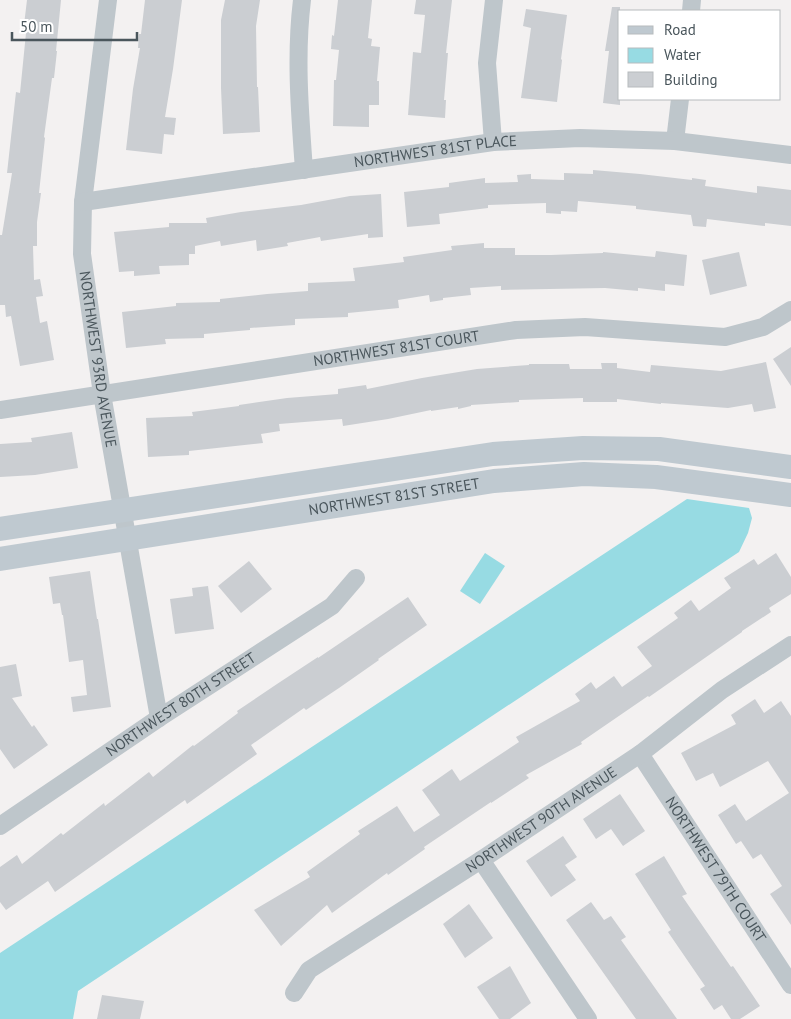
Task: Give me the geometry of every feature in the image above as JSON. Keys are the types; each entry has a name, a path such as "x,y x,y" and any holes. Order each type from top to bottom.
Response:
{"street":[{"name":"NORTHWEST 93RD AVENUE","path":"108,0 83,202 82,254 102,394 159,718"},
{"path":"302,0 299,25 299,96 304,170"},
{"path":"493,142 487,63 494,0"},
{"path":"675,141 680,100"},
{"name":"NORTHWEST 81ST PLACE","path":"83,202 493,142 580,138 675,141 791,155"},
{"name":"NORTHWEST 81ST COURT","path":"0,410 516,330 586,326 726,337 763,327 791,310"},
{"name":"NORTHWEST 81ST STREET","path":"0,529 493,454 573,449 659,449 791,466"},
{"name":"NORTHWEST 81ST STREET","path":"0,559 494,481 584,474 656,477 791,495"},
{"name":"NORTHWEST 80TH STREET","path":"1,823 332,606 356,578"},
{"name":"NORTHWEST 90TH AVENUE","path":"294,993 309,970 481,860 640,754 722,690 791,646"},
{"name":"NORTHWEST 79TH COURT","path":"640,754 791,985"},
{"path":"481,860 588,1019"}],"water":[{"path":"687,499 749,508 752,518 748,533 739,552 78,991 73,1019 0,1019 0,953"},
{"path":"485,553 505,566 480,604 460,591"}],"building":[{"path":"27,0 61,0 54,78 52,78 44,137 39,193 41,193 37,222 37,246 33,246 34,280 40,279 43,296 36,297 40,323 47,321 54,360 20,366 11,316 6,317 5,305 0,305 0,235 2,235 12,173 7,173 16,92 20,93 26,33 23,33"},
{"path":"145,0 182,0 165,117 176,118 174,135 164,134 162,154 126,150 140,48 138,48 139,34 141,34"},
{"path":"225,0 260,0 256,26 260,132 223,134 221,20"},
{"path":"338,0 372,0 368,38 372,39 371,46 380,47 377,81 379,81 379,105 369,105 369,127 333,126 334,80 336,80 339,50 331,49"},
{"path":"416,0 452,0 446,53 448,53 444,100 446,100 445,118 408,115 413,52 421,53 425,15 414,14"},
{"path":"612,7 620,7 620,10 618,10 618,100 620,100 620,105 603,103 609,51 605,51"},
{"path":"526,9 567,15 557,102 521,98 531,28 523,26"},
{"path":"593,170 692,180 692,178 706,180 705,186 757,193 757,186 791,190 791,226 765,223 765,226 707,219 706,227 693,226 691,215 636,209 636,206 578,201 577,212 561,211 561,214 546,213 546,203 488,205 488,208 439,214 440,224 407,227 404,192 449,187 449,183 485,178 485,183 518,182 517,175 531,174 531,179 564,180 564,173 593,174"},
{"path":"381,194 383,237 368,238 368,234 321,241 320,237 287,243 288,246 257,251 256,240 221,246 220,241 195,246 195,254 189,254 189,265 159,266 160,274 134,276 134,271 119,272 114,232 169,227 169,223 207,223 206,218 241,212 301,205 350,196"},
{"path":"484,243 484,248 515,248 515,255 603,252 655,257 656,251 687,255 684,286 665,284 665,291 638,288 638,291 605,288 501,290 501,286 470,288 471,295 443,298 443,300 430,302 429,295 398,300 399,308 348,313 348,317 295,319 295,325 204,334 204,338 165,339 166,344 126,348 122,312 176,306 176,303 220,302 220,299 308,291 308,283 355,281 353,268 404,262 403,257 452,250 451,246"},
{"path":"739,252 747,286 710,295 702,260"},
{"path":"791,347 791,386 773,359"},
{"path":"766,362 776,408 754,412 752,404 728,408 617,399 617,402 583,402 583,398 519,400 519,402 471,405 458,409 458,407 431,410 343,426 342,419 279,424 280,431 261,434 263,443 189,451 189,455 148,457 146,418 193,416 192,412 287,398 338,394 338,389 366,385 367,389 477,369 529,364 569,364 570,369 602,369 601,363 617,363 617,368 650,372 651,365 721,371"},
{"path":"72,432 78,468 35,475 0,477 0,444 32,442 31,438"},
{"path":"776,553 791,577 791,594 769,608 771,612 581,742 582,744 526,775 529,778 424,847 425,849 388,875 387,873 332,913 327,905 281,946 254,910 310,877 307,872 360,834 358,831 397,806 414,832 440,815 422,790 452,769 460,781 519,742 516,737 580,701 575,694 591,682 596,689 614,676 622,687 652,666 637,647 678,618 674,613 691,600 699,611 731,588 724,578 754,559 758,565"},
{"path":"249,561 272,589 241,613 218,586"},
{"path":"90,571 111,707 73,712 71,697 87,695 83,660 69,662 63,615 60,603 53,604 49,577"},
{"path":"208,586 214,629 175,634 170,599 193,596 192,588"},
{"path":"408,597 427,625 339,688 306,710 304,708 251,745 257,754 187,804 185,800 55,892 48,881 6,910 0,902 0,867 17,855 22,864 61,833 63,835 104,803 105,806 149,772 153,777 193,745 238,713 237,711"},
{"path":"16,664 22,696 12,698 32,727 34,725 48,745 14,769 0,749 0,667"},
{"path":"755,699 764,713 781,701 791,716 791,925 770,894 782,886 761,854 753,859 741,841 736,844 718,815 735,804 746,821 789,793 768,761 720,787 713,773 696,781 681,753 736,724 731,715"},
{"path":"620,794 645,831 623,846 611,829 596,839 583,819"},
{"path":"563,836 577,857 565,865 576,880 551,897 526,861"},
{"path":"664,856 687,894 682,896 760,1006 740,1019 731,1019 722,1005 714,1010 700,989 705,986 668,932 671,930 635,874"},
{"path":"591,902 604,920 611,916 626,937 621,940 677,1019 636,1019 566,920"},
{"path":"469,904 493,938 465,958 443,924"},
{"path":"510,966 531,1003 510,1019 499,1019 477,987"},
{"path":"102,995 144,1001 140,1019 97,1019"}]}
